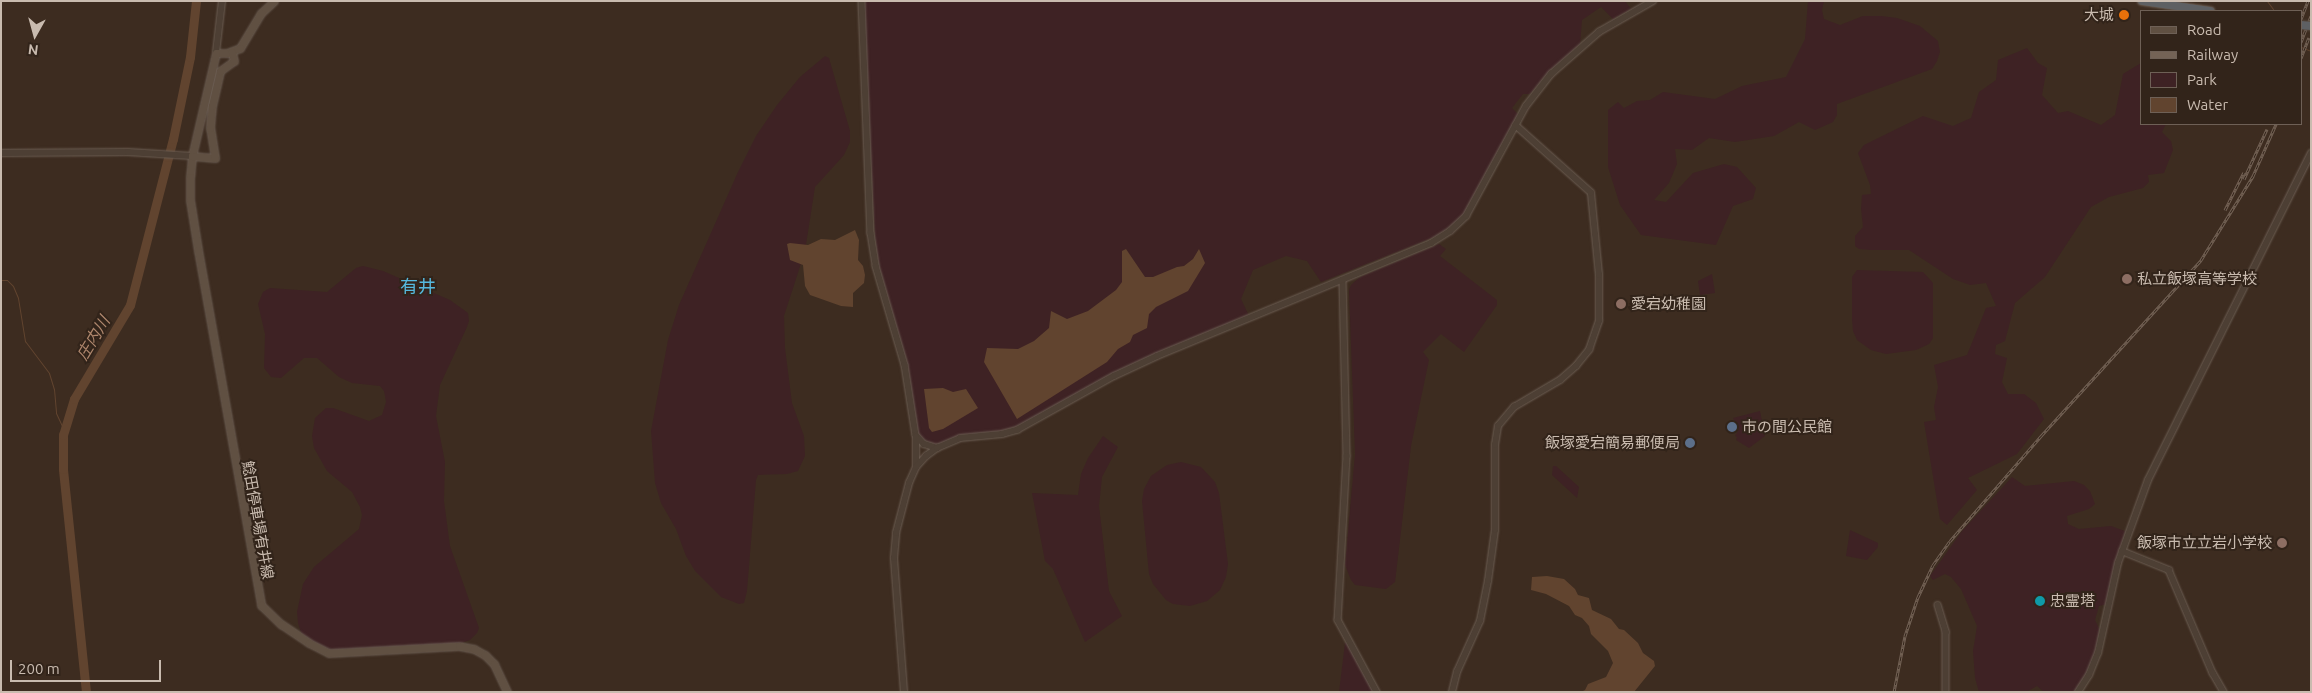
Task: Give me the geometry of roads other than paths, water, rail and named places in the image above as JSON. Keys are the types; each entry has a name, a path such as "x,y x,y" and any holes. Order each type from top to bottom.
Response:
{"highway":[{"path":"2142,1 2175,4 2205,10"}],"main road":[{"path":"216,53 232,52 240,48 261,13 274,1"},
{"path":"192,156 215,158 210,128 212,106 220,71 234,61 232,52"},
{"name":"鯰田停車場有井線","path":"216,53 192,156 190,200 261,605 280,624 308,643 329,653 458,646 474,649 485,655 494,664 507,692"}],"street":[{"path":"216,53 222,1"},
{"path":"862,1 872,241 876,266 905,365 916,435 916,467 901,511 894,558 904,692"},
{"path":"916,467 936,448 960,438 1002,434 1017,430 1114,376 1431,243 1450,231 1466,216 1526,106 1551,74 1599,32 1653,1"},
{"path":"1452,692 1457,672 1480,620 1488,581 1495,530 1494,445 1498,426 1514,407 1560,380 1576,366 1589,350 1599,321 1599,275 1591,193 1516,126"},
{"path":"1,153 192,156"},
{"path":"2078,692 2089,675 2098,653 2122,551 2140,499 2155,465 2311,153"},
{"path":"1343,280 1347,456 1338,620 1377,692"},
{"path":"916,435 924,444 936,448"},
{"path":"2122,551 2169,570 2214,674 2224,692"},
{"path":"1938,605 1946,632 1946,692"}],"water":[{"path":"855,230 859,240 858,260 863,266 865,275 864,283 853,293 853,307 841,306 810,295 805,286 803,265 790,260 787,244 808,245 821,239 835,240"},
{"path":"1126,249 1145,277 1153,277 1184,266 1193,259 1199,249 1205,263 1188,291 1156,307 1149,314 1147,328 1133,335 1130,342 1118,349 1107,362 1017,419 984,362 987,348 1018,349 1034,341 1049,328 1051,311 1067,319 1088,311 1116,290 1122,282 1122,251"},
{"path":"943,388 953,392 966,389 978,408 943,429 932,432 929,428 924,389"},
{"path":"1547,576 1564,579 1575,589 1578,595 1589,598 1592,610 1611,619 1619,629 1624,630 1638,643 1643,653 1654,661 1655,666 1634,692 1581,692 1585,690 1588,684 1606,677 1613,663 1608,651 1591,634 1589,626 1582,618 1575,615 1569,606 1546,594 1531,590 1532,577"}],"waterway":[{"name":"庄内川","path":"86,692 63,469 63,435 74,399 130,305 173,139 190,57 196,1"},
{"path":"2267,1 2273,9"},
{"path":"2302,47 2311,51"},
{"path":"1,280 7,280 13,286 18,298 25,341 49,373 54,389 56,413 64,430"}],"railway":[{"path":"2302,16 2308,1"},
{"path":"2302,39 2311,16"},
{"path":"2302,55 2309,37"},
{"path":"1894,692 1905,636 1918,597 1933,565 1950,541 2041,436 2201,260 2253,176 2276,125"},
{"path":"2244,179 2267,129"},
{"path":"2225,210 2244,172"}],"place":[{"name":"大城","path":"2124,15"},
{"name":"私立飯塚高等学校","path":"2127,279"},
{"name":"愛宕幼稚園","path":"1621,304"},
{"name":"市の間公民館","path":"1732,427"},
{"name":"飯塚愛宕簡易郵便局","path":"1690,443"},
{"name":"飯塚市立立岩小学校","path":"2282,543"},
{"name":"忠霊塔","path":"2040,601"}],"district":[{"name":"有井","path":"418,286"}]}
